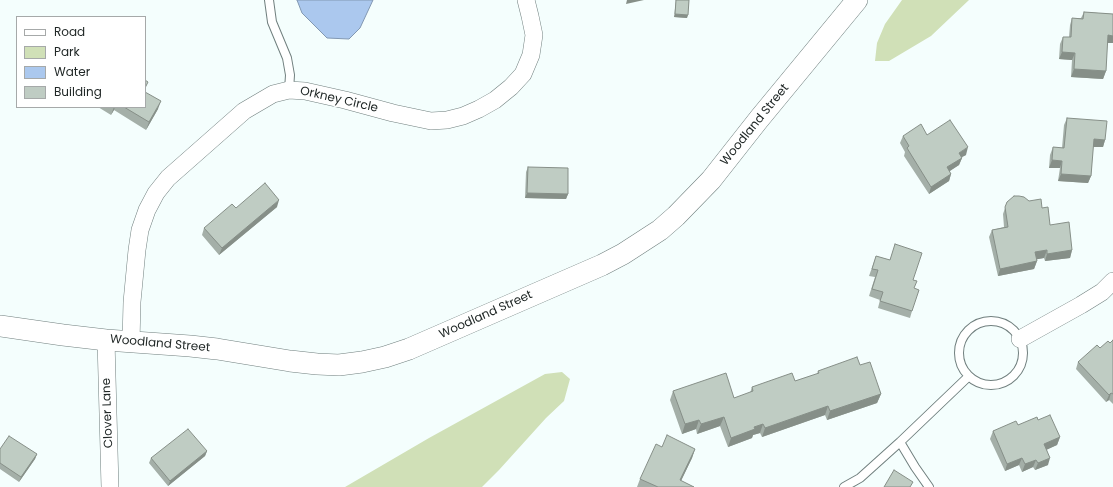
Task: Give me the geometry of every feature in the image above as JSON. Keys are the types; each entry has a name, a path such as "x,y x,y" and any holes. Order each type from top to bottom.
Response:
{"street":[{"name":"Orkney Circle","path":"131,342 132,302 137,250 140,230 146,210 156,193 168,178 244,111 273,94 289,90 305,90 393,113 431,120 447,120 463,116 495,100 523,74 531,55 534,35 526,0"},
{"name":"Woodland Street","path":"0,326 106,340 217,349 316,364 339,365 362,362 409,349 602,265 624,254 660,230 711,180 857,0"},
{"path":"1020,339 1102,292 1113,281"},
{"name":"Clover Lane","path":"106,340 110,487"}],"lane":[{"path":"269,0 272,22 287,58 290,75 289,90"},
{"path":"987,321 999,322 1010,327 1020,339 1023,350 1022,360 1015,374 998,384 978,382 969,376 963,369 959,352 961,341 966,333 975,325 987,321"},
{"path":"845,487 860,478 969,376"},
{"path":"900,442 914,467 929,487"}],"green space":[{"path":"902,0 969,0 931,36 889,61 875,61 877,43 885,24"},
{"path":"562,372 570,379 564,401 546,418 482,487 345,487 429,438 545,374"}],"water":[{"path":"297,0 373,0 360,28 349,39 327,38 302,13"}],"building":[{"path":"676,0 689,0 688,15 675,14"},
{"path":"1084,12 1113,14 1113,36 1108,35 1106,71 1074,69 1075,53 1062,52 1063,37 1071,37 1072,18 1083,19"},
{"path":"146,93 161,101 149,122 126,108 146,108"},
{"path":"1067,118 1107,121 1105,140 1094,139 1091,176 1061,174 1062,161 1052,160 1053,147 1064,148"},
{"path":"950,120 968,147 959,153 962,158 947,167 951,174 931,187 907,148 909,146 903,136 921,124 927,135"},
{"path":"528,167 568,168 568,194 527,193"},
{"path":"265,183 279,200 222,248 204,228 232,204 236,208"},
{"path":"1014,196 1024,197 1029,201 1041,199 1042,208 1048,207 1050,225 1069,222 1072,250 1047,254 1047,250 1035,252 1037,261 1000,269 992,230 1008,227 1005,207 1007,202"},
{"path":"895,244 922,253 913,280 917,281 914,288 919,290 912,311 880,301 883,292 872,289 878,270 872,269 876,256 890,260"},
{"path":"1113,340 1113,394 1111,393 1109,395 1078,362 1097,345 1100,348 1108,341 1110,343"},
{"path":"857,357 860,365 870,362 881,394 830,411 828,406 765,428 763,424 754,427 755,429 731,438 724,417 701,424 699,420 685,424 673,391 726,373 734,398 753,391 752,387 792,373 795,381 819,373 818,371"},
{"path":"1050,415 1060,437 1044,444 1050,458 1038,463 1036,460 1025,464 1022,458 1007,464 993,431 1016,421 1018,425 1037,417 1038,420"},
{"path":"188,429 207,451 170,481 151,458"},
{"path":"667,435 695,449 680,480 694,487 658,487 640,479 656,444 662,447"},
{"path":"9,436 37,454 21,477 0,463 0,449"},
{"path":"894,470 913,482 910,487 884,487"}]}
